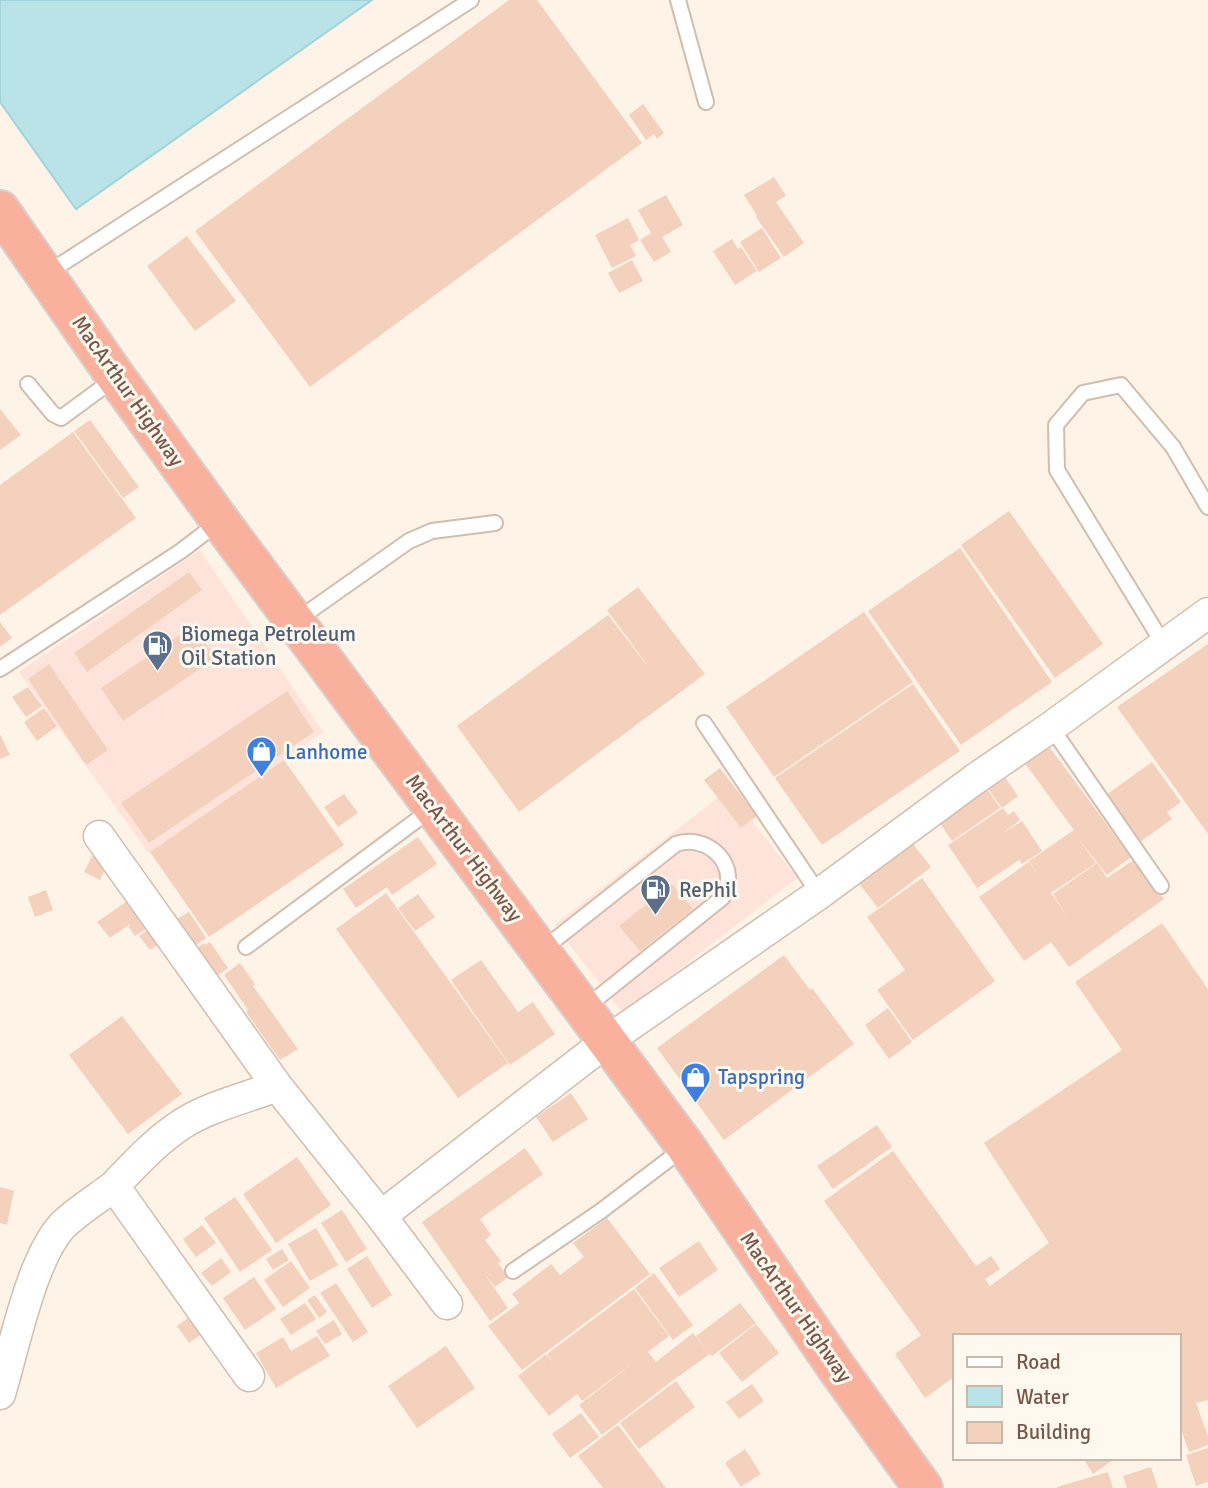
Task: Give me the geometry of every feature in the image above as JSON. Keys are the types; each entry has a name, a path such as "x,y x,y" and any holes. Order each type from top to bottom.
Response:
{"highway":[{"name":"MacArthur Highway","path":"0,210 220,521 686,1147 836,1367 923,1488"}],"street":[{"path":"382,1216 607,1041 820,894 975,779 1208,613"},
{"path":"99,836 277,1087 382,1216 447,1304"},
{"path":"0,1394 37,1270 48,1245 63,1225 114,1186 151,1148 184,1123 219,1107 277,1087"},
{"path":"114,1186 249,1376"}],"lane":[{"path":"46,274 471,0"},
{"path":"678,0 706,103"},
{"path":"28,384 53,414 61,418 116,377"},
{"path":"1164,645 1057,470 1056,425 1083,393 1121,385 1174,447 1208,507"},
{"path":"0,669 181,551 220,521"},
{"path":"296,621 409,541 432,531 495,523"},
{"path":"704,723 820,894"},
{"path":"1051,727 1161,886"},
{"path":"246,947 433,808"},
{"path":"541,950 676,844 688,840 703,843 722,859 729,876 729,888 722,898 584,1009"},
{"path":"513,1271 601,1211 686,1147"}],"shaded area":[{"path":"200,550 323,732 149,854 19,672"},
{"path":"728,790 797,878 623,1013 554,925"}],"water":[{"path":"0,0 372,0 76,209 0,102"}],"building":[{"path":"509,0 537,0 642,143 310,387 195,231"},
{"path":"643,104 664,133 657,139 654,134 646,140 629,115"},
{"path":"774,177 786,196 776,202 804,243 784,257 744,195"},
{"path":"666,195 683,225 662,237 671,252 654,262 640,240 651,233 638,210"},
{"path":"628,218 639,240 630,245 636,256 612,268 595,235"},
{"path":"762,228 781,258 759,272 740,242"},
{"path":"187,236 236,301 195,331 147,266"},
{"path":"732,239 738,249 741,247 757,271 735,285 713,251"},
{"path":"632,260 643,281 619,293 608,273"},
{"path":"0,409 21,435 0,450"},
{"path":"90,420 139,487 123,498 74,431"},
{"path":"73,432 136,518 0,615 0,485"},
{"path":"1009,511 1103,644 1055,678 961,545"},
{"path":"960,548 1052,682 961,745 868,611"},
{"path":"189,572 202,590 87,672 74,653"},
{"path":"638,587 705,674 519,812 457,726 608,615 654,674 607,610"},
{"path":"864,612 913,682 774,777 726,707"},
{"path":"0,622 12,638 0,647"},
{"name":"Biomega Petroleum Oil Station","path":"193,626 216,658 123,721 101,688"},
{"path":"1208,644 1208,834 1117,707"},
{"path":"49,664 108,750 86,765 28,679"},
{"path":"913,684 960,751 822,845 775,778"},
{"path":"28,687 42,706 26,717 12,697"},
{"path":"287,691 314,732 149,843 121,803"},
{"path":"44,708 57,726 37,741 24,722"},
{"path":"0,734 10,755 0,759"},
{"path":"1045,741 1131,857 1107,875 1077,837 1096,863 1051,893 1066,915 1053,894 1097,863 1107,878 1135,859 1164,899 1069,967 1051,942 1024,961 979,897 1029,862 1041,878 1029,861 1074,830 1021,758"},
{"path":"284,760 344,845 209,937 150,852"},
{"path":"1152,762 1181,802 1167,812 1172,819 1140,842 1106,795"},
{"path":"720,768 757,816 741,828 704,780"},
{"path":"1000,770 1018,796 1002,808 983,782"},
{"path":"983,783 1000,808 952,841 935,816"},
{"path":"344,794 358,813 338,827 324,807"},
{"path":"1003,808 1008,815 1014,811 1020,820 1002,834 1022,821 1042,851 1022,864 1019,860 977,888 948,845"},
{"path":"906,835 931,867 878,908 853,876"},
{"path":"418,837 437,864 392,895 387,887 356,908 343,889"},
{"path":"92,856 108,864 100,880 84,872"},
{"path":"922,878 995,981 913,1040 877,990 905,970 867,917"},
{"name":"RePhil","path":"672,884 693,909 640,951 619,926"},
{"path":"46,890 53,910 35,917 28,897"},
{"path":"386,893 508,1063 458,1098 336,929"},
{"path":"418,894 435,917 415,931 398,908"},
{"path":"130,899 150,926 135,936 130,924 110,938 97,922"},
{"path":"189,912 206,938 190,949 172,922"},
{"path":"1162,923 1208,989 1208,1400 1196,1403 1208,1436 1208,1445 1189,1452 1180,1427 1180,1334 953,1334 953,1378 925,1398 895,1354 921,1335 824,1201 893,1151 976,1266 991,1256 1000,1269 985,1279 990,1286 1049,1243 984,1143 1122,1050 1075,982"},
{"path":"150,928 161,943 150,950 139,936"},
{"path":"210,942 228,968 211,980 191,952"},
{"path":"784,955 854,1044 724,1140 657,1048"},
{"path":"481,960 518,1012 533,1002 555,1034 510,1065 451,980"},
{"path":"240,963 298,1049 280,1060 224,975"},
{"path":"888,1008 912,1042 889,1059 865,1025"},
{"path":"122,1016 182,1094 128,1134 69,1055"},
{"path":"571,1093 588,1119 553,1142 536,1117"},
{"path":"877,1125 892,1147 833,1189 817,1166"},
{"path":"525,1148 543,1174 480,1219 491,1235 485,1240 501,1261 498,1263 508,1277 495,1287 484,1273 508,1308 490,1321 422,1222"},
{"path":"297,1157 331,1205 276,1243 243,1194"},
{"path":"0,1187 14,1191 7,1225 0,1223"},
{"path":"235,1197 272,1250 240,1272 204,1218"},
{"path":"342,1210 367,1249 346,1262 321,1223"},
{"path":"607,1218 650,1274 522,1370 488,1326 519,1303 512,1294 551,1264 560,1275 584,1257 573,1243"},
{"path":"202,1225 216,1243 196,1257 183,1239"},
{"path":"316,1228 338,1265 310,1281 288,1244"},
{"path":"699,1241 718,1270 679,1297 659,1268"},
{"path":"282,1249 289,1260 273,1270 266,1259"},
{"path":"367,1256 392,1295 372,1308 347,1269"},
{"path":"221,1258 231,1272 212,1286 201,1273"},
{"path":"291,1261 310,1288 283,1307 264,1280"},
{"path":"654,1273 693,1325 673,1340 635,1288"},
{"path":"254,1277 276,1309 245,1330 223,1298"},
{"path":"336,1283 368,1332 353,1342 320,1293"},
{"path":"634,1289 669,1336 648,1352 656,1362 693,1333 707,1351 696,1336 740,1303 756,1323 712,1356 710,1354 672,1381 602,1435 579,1405 642,1356 582,1401 577,1394 549,1416 518,1376 546,1354 555,1366 547,1354"},
{"path":"315,1295 327,1312 319,1318 307,1300"},
{"path":"305,1303 316,1319 291,1335 280,1319"},
{"path":"191,1316 203,1333 189,1343 177,1326"},
{"path":"334,1320 342,1334 325,1344 316,1331"},
{"path":"756,1324 779,1353 742,1382 719,1353"},
{"path":"317,1336 330,1356 276,1388 256,1353 283,1337 291,1351"},
{"path":"446,1346 475,1388 417,1428 388,1386"},
{"path":"676,1381 695,1407 639,1449 620,1423"},
{"path":"752,1384 764,1401 739,1419 726,1402"},
{"path":"581,1413 599,1437 570,1458 552,1434"},
{"path":"618,1425 666,1488 603,1488 578,1456"},
{"path":"1208,1448 1208,1482 1196,1486 1186,1455"},
{"path":"745,1449 761,1474 741,1487 725,1463"},
{"path":"1084,1460 1113,1460 1093,1474"},
{"path":"1151,1467 1158,1488 1127,1488 1123,1476"},
{"path":"1108,1472 1113,1488 1057,1488 1057,1487"}],"place":[{"name":"Biomega Petroleum Oil Station","path":"158,673"},
{"name":"Lanhome","path":"262,779"},
{"name":"RePhil","path":"656,917"},
{"name":"Tapspring","path":"695,1104"}]}
